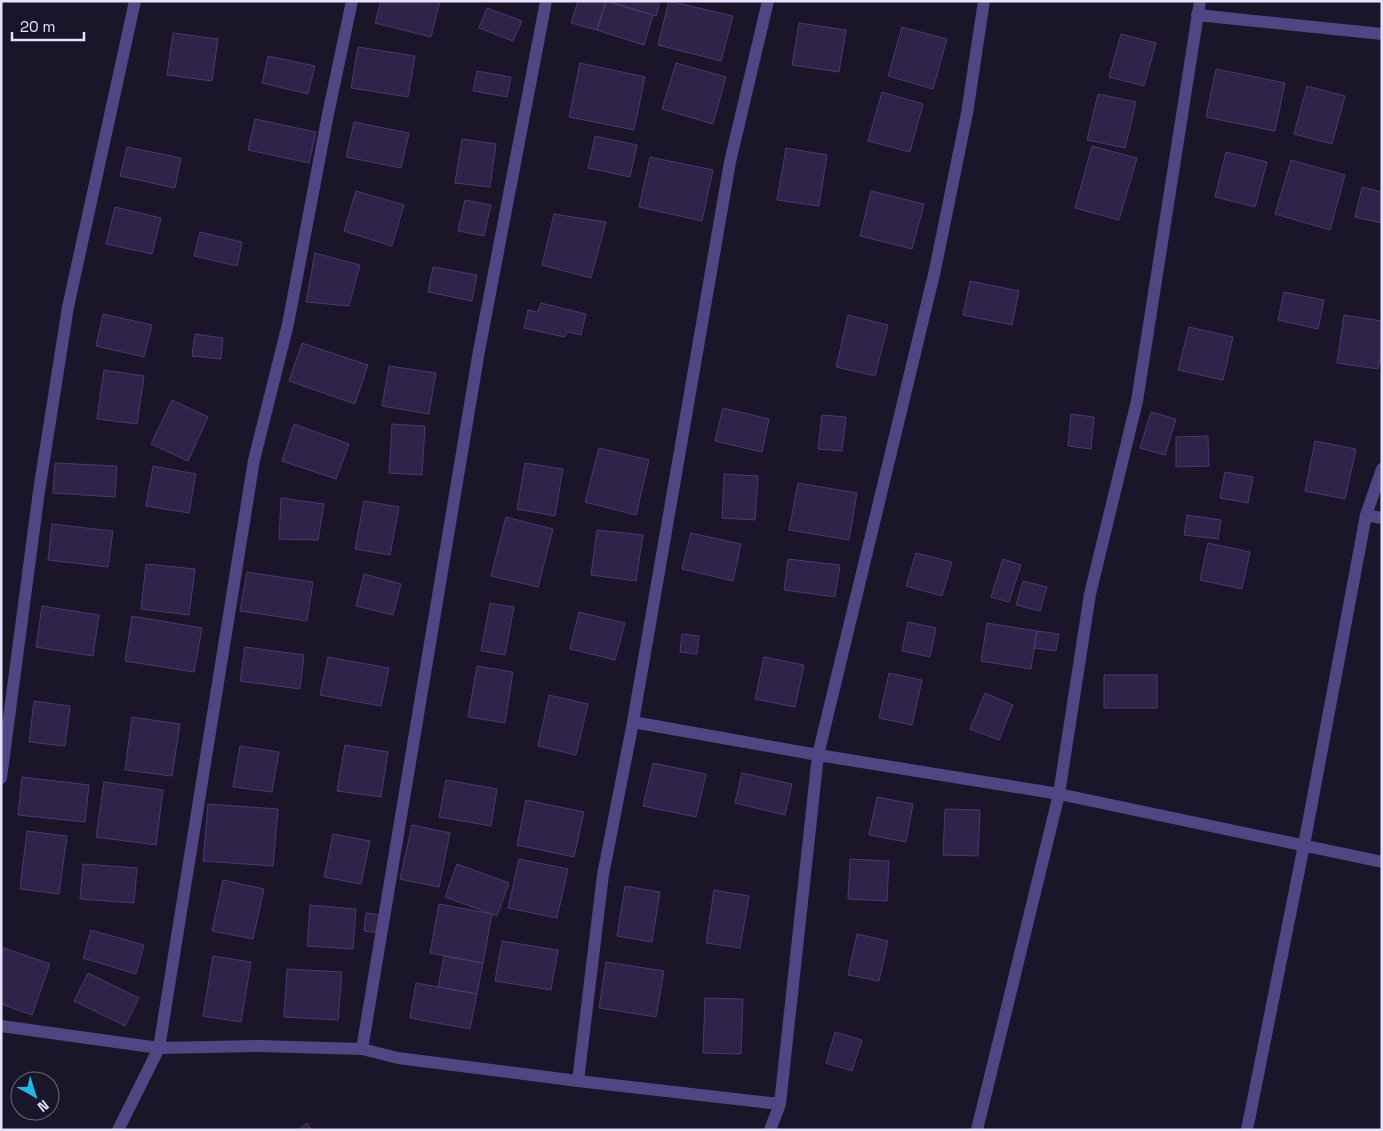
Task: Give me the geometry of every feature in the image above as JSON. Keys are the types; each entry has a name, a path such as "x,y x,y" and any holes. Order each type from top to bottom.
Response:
{"street":[{"path":"1,778 39,491 68,307 136,1"},
{"path":"118,1130 160,1048 254,460 288,324 328,114 352,1"},
{"path":"362,1049 479,351 546,1"},
{"path":"578,1081 604,875 633,722 730,162 768,1"},
{"path":"770,1130 780,1104 818,755 934,270 967,113 984,1"},
{"path":"977,1130 1059,794 1090,594 1137,401 1200,1"},
{"path":"1197,15 1382,34"},
{"path":"1247,1130 1304,845 1366,515 1382,469"},
{"path":"1366,515 1382,518"},
{"path":"633,722 818,755 1059,794 1382,862"},
{"path":"1,1026 160,1048 258,1046 362,1049 398,1058 780,1104"}],"building":[{"path":"381,1 440,1 431,37 375,23"},
{"path":"578,1 606,1 597,30 571,23"},
{"path":"606,1 653,15 644,45 597,30"},
{"path":"607,1 660,1 656,16"},
{"path":"669,1 733,16 721,61 658,45"},
{"path":"487,8 522,21 513,41 479,28"},
{"path":"799,23 846,30 839,72 792,65"},
{"path":"902,27 947,39 933,89 888,76"},
{"path":"173,33 218,39 212,81 167,75"},
{"path":"1121,34 1156,43 1144,86 1109,77"},
{"path":"358,47 415,56 408,97 351,88"},
{"path":"268,56 315,66 308,94 262,83"},
{"path":"580,63 645,77 634,130 569,117"},
{"path":"676,63 726,77 713,124 662,109"},
{"path":"1216,69 1285,83 1275,131 1206,117"},
{"path":"477,71 511,77 507,97 473,91"},
{"path":"1307,86 1345,96 1332,144 1294,134"},
{"path":"882,92 923,104 910,152 868,141"},
{"path":"1098,94 1136,102 1125,148 1087,140"},
{"path":"255,119 316,132 309,163 248,150"},
{"path":"354,122 409,133 401,168 346,157"},
{"path":"595,136 637,145 630,177 588,168"},
{"path":"462,139 496,144 490,187 455,183"},
{"path":"1092,146 1137,158 1119,220 1075,208"},
{"path":"127,147 181,158 175,188 120,176"},
{"path":"786,148 827,155 819,206 777,200"},
{"path":"1226,152 1267,162 1255,207 1215,197"},
{"path":"650,157 713,170 702,221 639,207"},
{"path":"1291,160 1345,175 1330,230 1275,214"},
{"path":"1362,187 1382,192 1382,223 1355,217"},
{"path":"356,191 404,205 392,246 344,231"},
{"path":"871,191 924,204 912,249 860,236"},
{"path":"465,200 491,205 484,236 458,231"},
{"path":"115,207 161,218 152,254 106,244"},
{"path":"554,214 606,222 591,278 542,265"},
{"path":"200,232 242,242 237,266 194,256"},
{"path":"315,253 360,265 349,306 306,302"},
{"path":"433,267 477,275 472,301 428,292"},
{"path":"970,281 1019,291 1012,325 963,315"},
{"path":"1284,292 1324,300 1318,329 1278,320"},
{"path":"541,303 586,314 581,335 568,332 564,337 524,328 528,310 538,312"},
{"path":"103,314 152,325 144,357 96,346"},
{"path":"848,315 888,325 875,376 836,367"},
{"path":"1344,315 1382,321 1382,347 1378,369 1337,363"},
{"path":"1189,327 1233,337 1223,380 1178,370"},
{"path":"195,334 223,338 221,359 192,356"},
{"path":"302,343 368,365 355,404 289,381"},
{"path":"389,366 436,373 429,414 382,406"},
{"path":"104,370 144,376 137,424 97,419"},
{"path":"172,400 208,417 188,461 151,444"},
{"path":"723,408 769,419 762,452 715,441"},
{"path":"1151,412 1176,419 1165,455 1140,448"},
{"path":"1071,414 1094,417 1091,449 1068,446"},
{"path":"822,415 846,417 842,451 818,449"},
{"path":"294,424 349,444 336,479 282,461"},
{"path":"392,424 425,426 422,475 389,473"},
{"path":"1208,436 1209,466 1176,467 1176,437"},
{"path":"1315,441 1356,449 1345,499 1305,491"},
{"path":"599,448 649,460 636,515 585,502"},
{"path":"55,463 117,466 115,497 53,493"},
{"path":"525,463 563,469 555,516 517,509"},
{"path":"153,466 196,474 189,513 146,506"},
{"path":"1225,472 1253,477 1248,503 1220,498"},
{"path":"724,474 758,476 755,520 722,518"},
{"path":"798,483 857,493 849,540 789,530"},
{"path":"281,498 324,504 318,540 279,539"},
{"path":"364,501 399,507 390,555 355,549"},
{"path":"1187,515 1221,520 1218,539 1184,535"},
{"path":"506,517 553,529 538,587 491,576"},
{"path":"52,524 113,531 108,567 48,560"},
{"path":"597,530 643,535 636,581 591,575"},
{"path":"691,533 741,544 733,581 682,569"},
{"path":"1208,543 1250,552 1242,589 1200,580"},
{"path":"916,553 952,562 942,596 906,586"},
{"path":"788,559 840,565 835,597 784,590"},
{"path":"1003,559 1021,565 1009,602 991,597"},
{"path":"146,564 195,569 189,615 141,609"},
{"path":"247,572 313,582 307,621 240,611"},
{"path":"364,574 401,584 393,615 356,606"},
{"path":"1023,581 1047,587 1040,611 1016,605"},
{"path":"490,603 514,607 505,655 481,651"},
{"path":"42,606 99,615 93,656 36,647"},
{"path":"579,612 625,623 615,660 570,649"},
{"path":"132,616 202,628 194,672 125,661"},
{"path":"908,622 936,628 930,657 902,651"},
{"path":"987,623 1037,631 1031,669 981,661"},
{"path":"1037,631 1059,634 1056,651 1034,648"},
{"path":"682,634 699,636 697,654 680,652"},
{"path":"245,647 304,655 300,689 240,681"},
{"path":"328,657 389,668 381,706 320,695"},
{"path":"764,657 804,665 795,707 755,699"},
{"path":"477,666 513,672 505,723 468,717"},
{"path":"889,673 922,680 912,725 879,718"},
{"path":"1104,675 1157,675 1157,708 1104,708"},
{"path":"985,693 1013,705 999,740 970,729"},
{"path":"549,695 588,704 576,755 538,746"},
{"path":"34,701 70,706 65,746 29,742"},
{"path":"132,717 180,724 172,776 125,770"},
{"path":"345,745 388,752 381,797 337,791"},
{"path":"240,746 279,752 272,792 233,787"},
{"path":"653,763 706,774 696,817 643,806"},
{"path":"742,773 792,784 785,815 735,803"},
{"path":"22,777 89,785 85,822 18,815"},
{"path":"446,780 497,789 491,826 439,817"},
{"path":"104,782 163,790 156,845 96,837"},
{"path":"877,797 913,804 906,842 869,835"},
{"path":"526,800 584,812 574,857 517,845"},
{"path":"208,804 278,809 273,866 203,861"},
{"path":"945,809 980,810 978,856 943,855"},
{"path":"412,825 450,833 439,887 400,879"},
{"path":"27,831 67,836 59,894 20,889"},
{"path":"333,834 370,841 361,884 324,877"},
{"path":"519,859 568,869 557,918 508,908"},
{"path":"850,859 889,861 887,901 848,899"},
{"path":"83,864 137,868 134,903 80,899"},
{"path":"457,864 509,883 497,916 445,897"},
{"path":"223,880 264,889 253,939 212,931"},
{"path":"625,886 660,892 652,942 617,936"},
{"path":"714,890 749,896 740,948 706,943"},
{"path":"439,904 492,914 483,963 430,953"},
{"path":"310,905 356,909 353,949 307,946"},
{"path":"366,913 383,915 381,933 364,931"},
{"path":"91,930 144,945 136,974 83,958"},
{"path":"857,934 888,941 879,981 848,975"},
{"path":"502,941 558,950 551,990 495,981"},
{"path":"4,948 50,964 32,1015 1,1004 1,955"},
{"path":"213,956 251,962 241,1022 203,1016"},
{"path":"444,956 483,963 477,994 438,987"},
{"path":"606,962 664,971 656,1017 599,1008"},
{"path":"287,969 342,972 338,1020 284,1017"},
{"path":"88,973 139,998 125,1026 74,1001"},
{"path":"416,983 477,994 470,1029 410,1018"},
{"path":"705,998 743,999 741,1054 703,1053"},
{"path":"835,1032 862,1040 852,1071 826,1063"},
{"path":"307,1123 312,1130 298,1130"}]}
